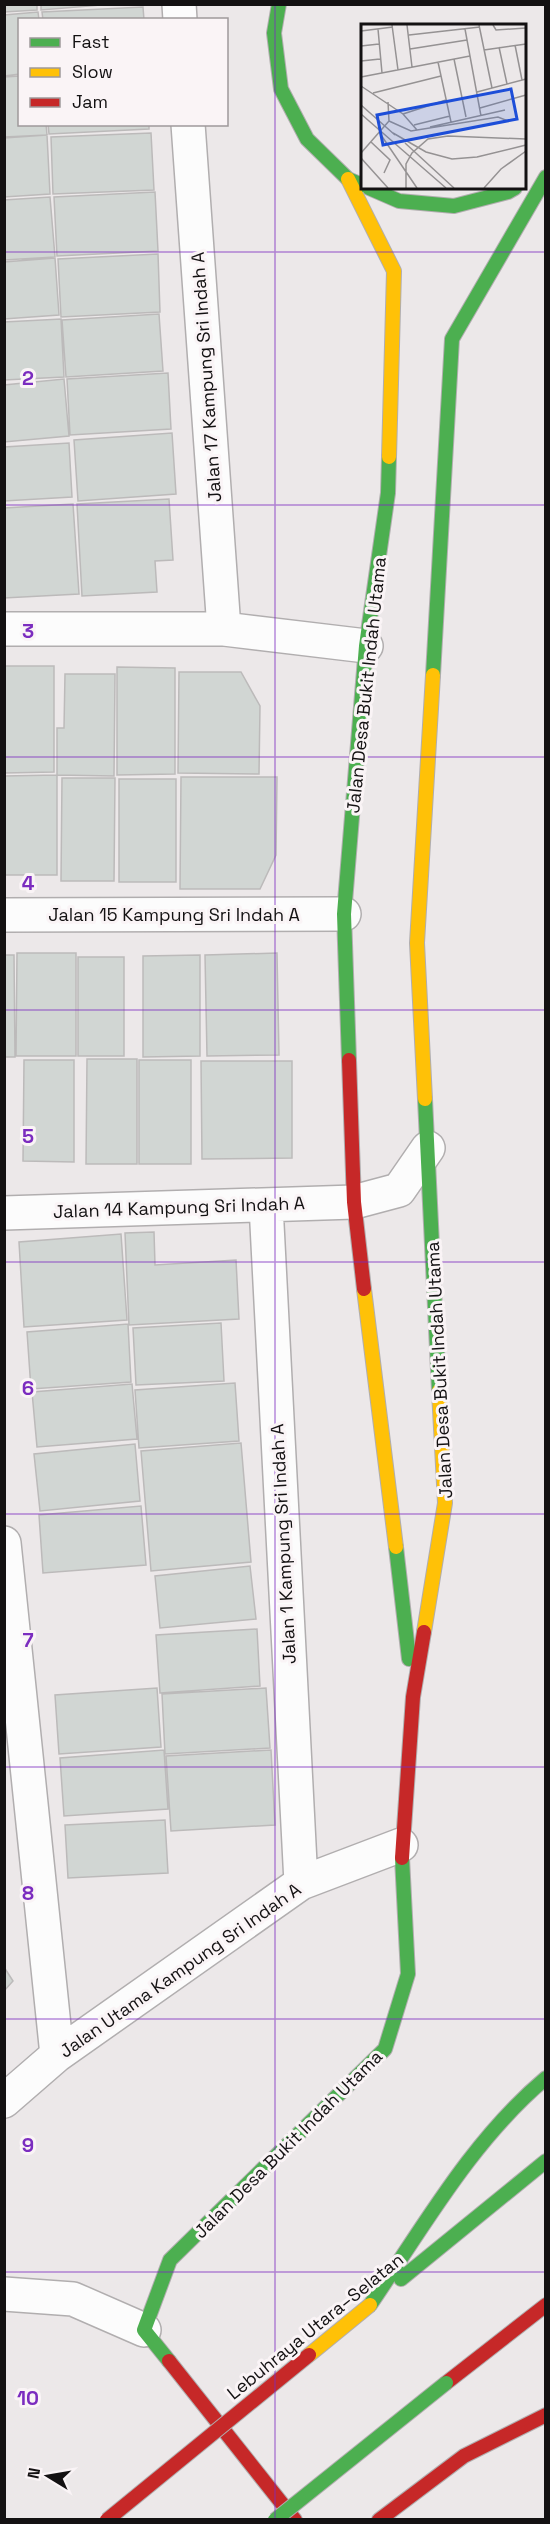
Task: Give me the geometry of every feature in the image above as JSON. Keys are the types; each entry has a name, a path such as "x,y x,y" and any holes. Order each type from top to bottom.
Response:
{"main road":[{"path":"279,4 274,33 281,89 307,139 348,178 361,184"},
{"path":"538,177 546,168"},
{"name":"Jalan Desa Bukit Indah Utama","path":"144,2330 170,2260 385,2049 408,1974 401,1845 413,1697 445,1503 417,943 452,339 538,177"},
{"name":"Jalan Desa Bukit Indah Utama","path":"348,178 394,271 388,493 366,646 344,914 354,1202 413,1697"},
{"path":"371,189 399,201 454,206 513,189"},
{"path":"369,2305 478,2146 521,2099 546,2078"},
{"name":"Lebuhraya Utara–Selatan","path":"107,2520 546,2161"},
{"path":"275,2520 446,2382 546,2305"},
{"path":"144,2330 295,2520"},
{"path":"379,2520 464,2456 546,2415"}],"street":[{"name":"Jalan 17 Kampung Sri Indah A","path":"188,126 224,629"},
{"path":"4,629 224,629 366,646"},
{"name":"Jalan 15 Kampung Sri Indah A","path":"4,915 344,914"},
{"path":"354,1202 399,1190 428,1148"},
{"name":"Jalan 14 Kampung Sri Indah A","path":"4,1213 354,1202"},
{"name":"Jalan 1 Kampung Sri Indah A","path":"266,1205 301,1883"},
{"path":"4,1543 57,2055"},
{"name":"Jalan Utama Kampung Sri Indah A","path":"4,2101 57,2055 301,1883 401,1845"},
{"path":"4,2294 73,2299 144,2330"}],"building":[{"path":"4,4 37,4 37,10 4,12"},
{"path":"41,4 113,4 41,10"},
{"path":"143,7 144,18 43,18 42,12"},
{"path":"38,12 39,18 18,18 18,74 4,76 4,15"},
{"path":"18,76 18,126 46,126 47,135 4,137 4,77"},
{"path":"48,126 149,126 149,129 49,134"},
{"path":"151,133 154,190 53,194 51,137"},
{"path":"47,135 50,194 4,197 4,138"},
{"path":"155,192 158,251 57,256 54,197"},
{"path":"50,197 55,257 4,260 4,200"},
{"path":"158,254 160,312 61,317 58,259"},
{"path":"55,258 59,315 4,319 4,262"},
{"path":"159,314 163,371 66,377 62,320"},
{"path":"61,319 64,377 4,380 4,322"},
{"path":"168,373 171,429 70,435 67,379"},
{"path":"64,379 69,436 4,442 4,385"},
{"path":"172,433 176,494 78,501 74,440"},
{"path":"69,443 72,497 4,501 4,447"},
{"path":"169,499 173,560 155,561 157,592 82,596 77,504"},
{"path":"73,504 79,594 4,598 4,508"},
{"path":"4,666 54,666 54,772 4,773"},
{"path":"117,667 175,668 175,774 117,775"},
{"path":"179,672 241,672 260,706 259,774 178,773"},
{"path":"65,674 115,674 114,776 57,775 57,728 64,728"},
{"path":"57,775 57,875 4,875 4,776"},
{"path":"181,777 277,777 276,855 260,889 180,889"},
{"path":"62,778 115,778 114,881 61,881"},
{"path":"119,779 176,779 176,882 119,882"},
{"path":"17,953 76,953 76,1056 16,1056"},
{"path":"277,953 279,1055 207,1056 205,955"},
{"path":"4,955 14,955 15,1057 4,1057"},
{"path":"200,955 200,1056 143,1057 143,956"},
{"path":"78,957 124,957 124,1056 78,1056"},
{"path":"87,1059 137,1059 137,1164 86,1164"},
{"path":"24,1060 74,1060 74,1162 23,1161"},
{"path":"139,1060 191,1060 191,1164 139,1164"},
{"path":"201,1061 292,1061 292,1158 202,1159"},
{"path":"154,1232 155,1265 236,1260 239,1319 129,1325 125,1233"},
{"path":"121,1234 127,1320 24,1327 19,1242"},
{"path":"221,1323 224,1381 136,1385 133,1328"},
{"path":"128,1324 131,1382 31,1389 27,1332"},
{"path":"235,1383 239,1441 139,1448 135,1390"},
{"path":"132,1384 137,1439 37,1447 32,1392"},
{"path":"241,1443 251,1562 151,1571 141,1451"},
{"path":"135,1444 140,1501 40,1511 34,1454"},
{"path":"141,1506 146,1565 43,1573 39,1515"},
{"path":"250,1566 256,1619 160,1628 155,1576"},
{"path":"257,1629 260,1686 160,1693 156,1635"},
{"path":"157,1688 161,1747 59,1754 55,1695"},
{"path":"266,1688 270,1748 165,1754 162,1694"},
{"path":"164,1750 168,1809 64,1816 60,1758"},
{"path":"271,1750 275,1825 171,1831 166,1756"},
{"path":"165,1820 168,1873 68,1878 65,1825"},
{"path":"4,1967 13,1981 4,1991"}],"traffic: fast":[{"path":"279,4 274,33 281,89 307,139 348,179 361,185"},
{"path":"433,675 452,339 546,177"},
{"path":"371,189 399,201 454,206 513,189"},
{"path":"349,1060 344,914 366,646 388,493 389,457"},
{"path":"425,1099 439,1391"},
{"path":"396,1547 409,1659"},
{"path":"169,2361 144,2330 170,2260 385,2049 408,1974 402,1858"},
{"path":"370,2305 472,2156 519,2102 546,2078"},
{"path":"401,2279 546,2161"},
{"path":"275,2520 446,2383"}],"traffic: slow":[{"path":"348,179 394,271 389,457"},
{"path":"425,1099 417,943 433,675"},
{"path":"364,1289 396,1547"},
{"path":"424,1632 445,1503 439,1391"},
{"path":"309,2355 370,2305"}],"traffic: jam":[{"path":"349,1060 354,1202 364,1289"},
{"path":"402,1858 413,1697 424,1632"},
{"path":"446,2383 546,2305"},
{"path":"107,2520 309,2355"},
{"path":"169,2361 295,2520"},
{"path":"379,2520 464,2456 546,2415"}]}
